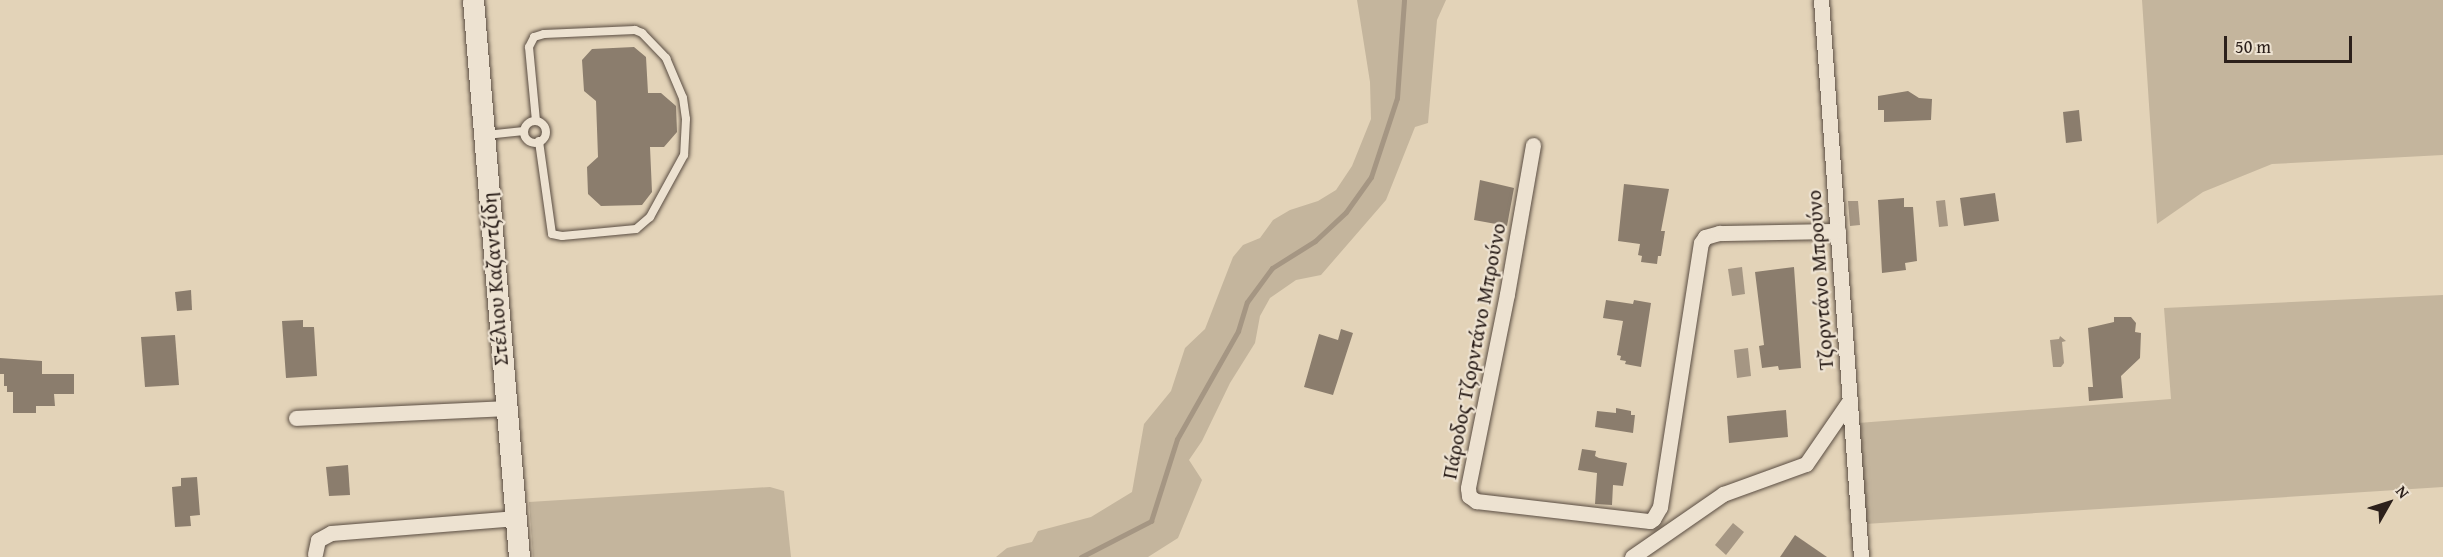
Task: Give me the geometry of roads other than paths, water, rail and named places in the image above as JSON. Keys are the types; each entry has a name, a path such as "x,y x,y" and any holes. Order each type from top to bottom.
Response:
{"main road":[{"name":"Στέλιου Καζαντζίδη","path":"473,0 519,557"}],"street":[{"name":"Τζορντάνο Μπρούνο","path":"1821,0 1861,557"},
{"name":"Πάροδος Τζορντάνο Μπρούνο","path":"1533,145 1507,294 1468,488 1470,496 1476,501 1650,521 1653,519 1660,507 1701,243 1705,237 1719,233 1838,231"},
{"path":"1632,557 1723,494 1806,464 1850,400"},
{"path":"296,418 506,408"},
{"path":"315,554 318,540 331,533 516,518"}],"lane":[{"path":"635,30 642,33 666,58 683,98 686,119 684,155 650,217 636,229 562,236 552,234 539,141 545,130 536,121 529,47 534,37 544,34 635,30"},
{"path":"536,121 528,123 524,131 527,140 539,141"},
{"path":"484,135 524,131"}],"waterway":[{"path":"1081,557 1151,521 1177,439 1238,331 1247,302 1272,268 1315,241 1346,212 1371,177 1397,98 1404,0"}]}
